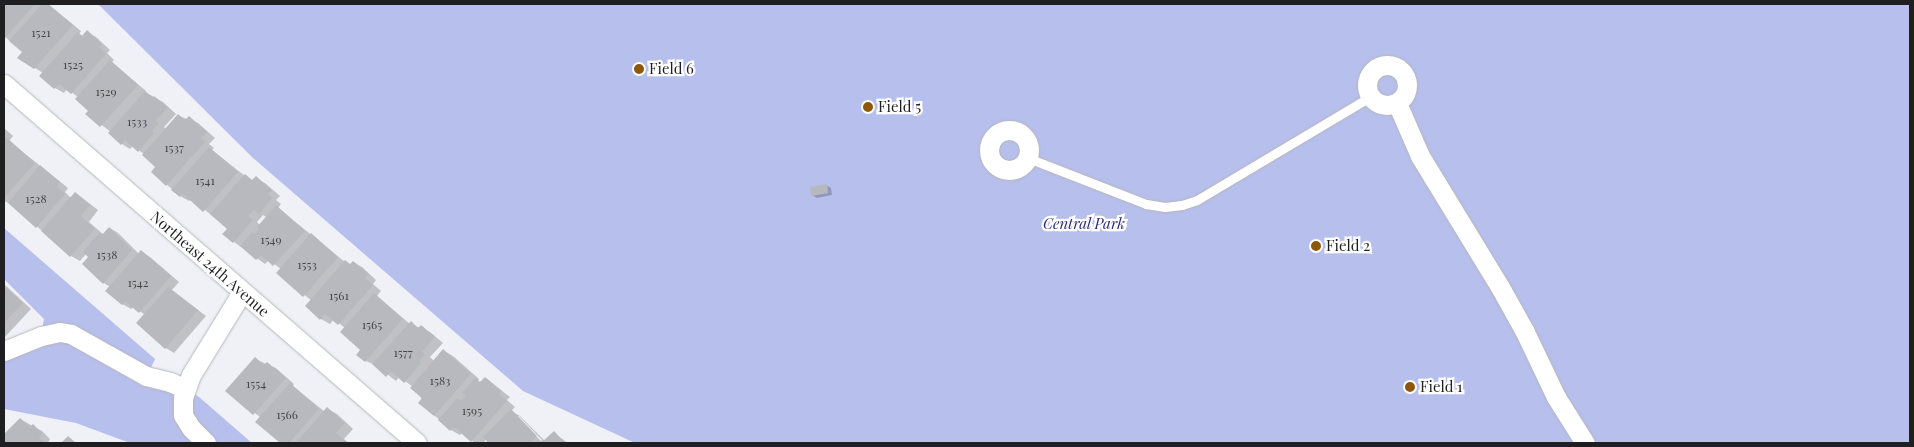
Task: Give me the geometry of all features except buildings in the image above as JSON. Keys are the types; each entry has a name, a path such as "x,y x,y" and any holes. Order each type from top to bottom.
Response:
{"street":[{"path":"1380,66 1394,66 1404,74 1407,81 1406,94 1396,104 1384,106 1370,97 1367,88 1370,75 1380,66"},
{"name":"Northeast 24th Avenue","path":"4,84 417,443"},
{"path":"1396,104 1420,156 1500,287 1525,332 1556,397 1585,443"},
{"path":"206,443 191,428 183,415 186,389 192,375 242,292"},
{"path":"4,351 41,336 60,332 71,334 146,376 170,382 186,389"}],"lane":[{"path":"1028,158 1146,204 1164,207 1182,205 1197,200 1370,97"}],"green space":[{"name":"Central Park","path":"98,4 1910,4 1910,443 635,443 523,391 253,158"},
{"path":"4,228 155,359 147,376 186,389 199,397 252,443 130,443 76,423 4,409 4,350 41,336 44,319 4,279"}],"place":[{"name":"Field 6","path":"639,69"},
{"name":"Field 5","path":"868,107"},
{"name":"Field 2","path":"1316,246"},
{"name":"Field 1","path":"1410,387"}]}
